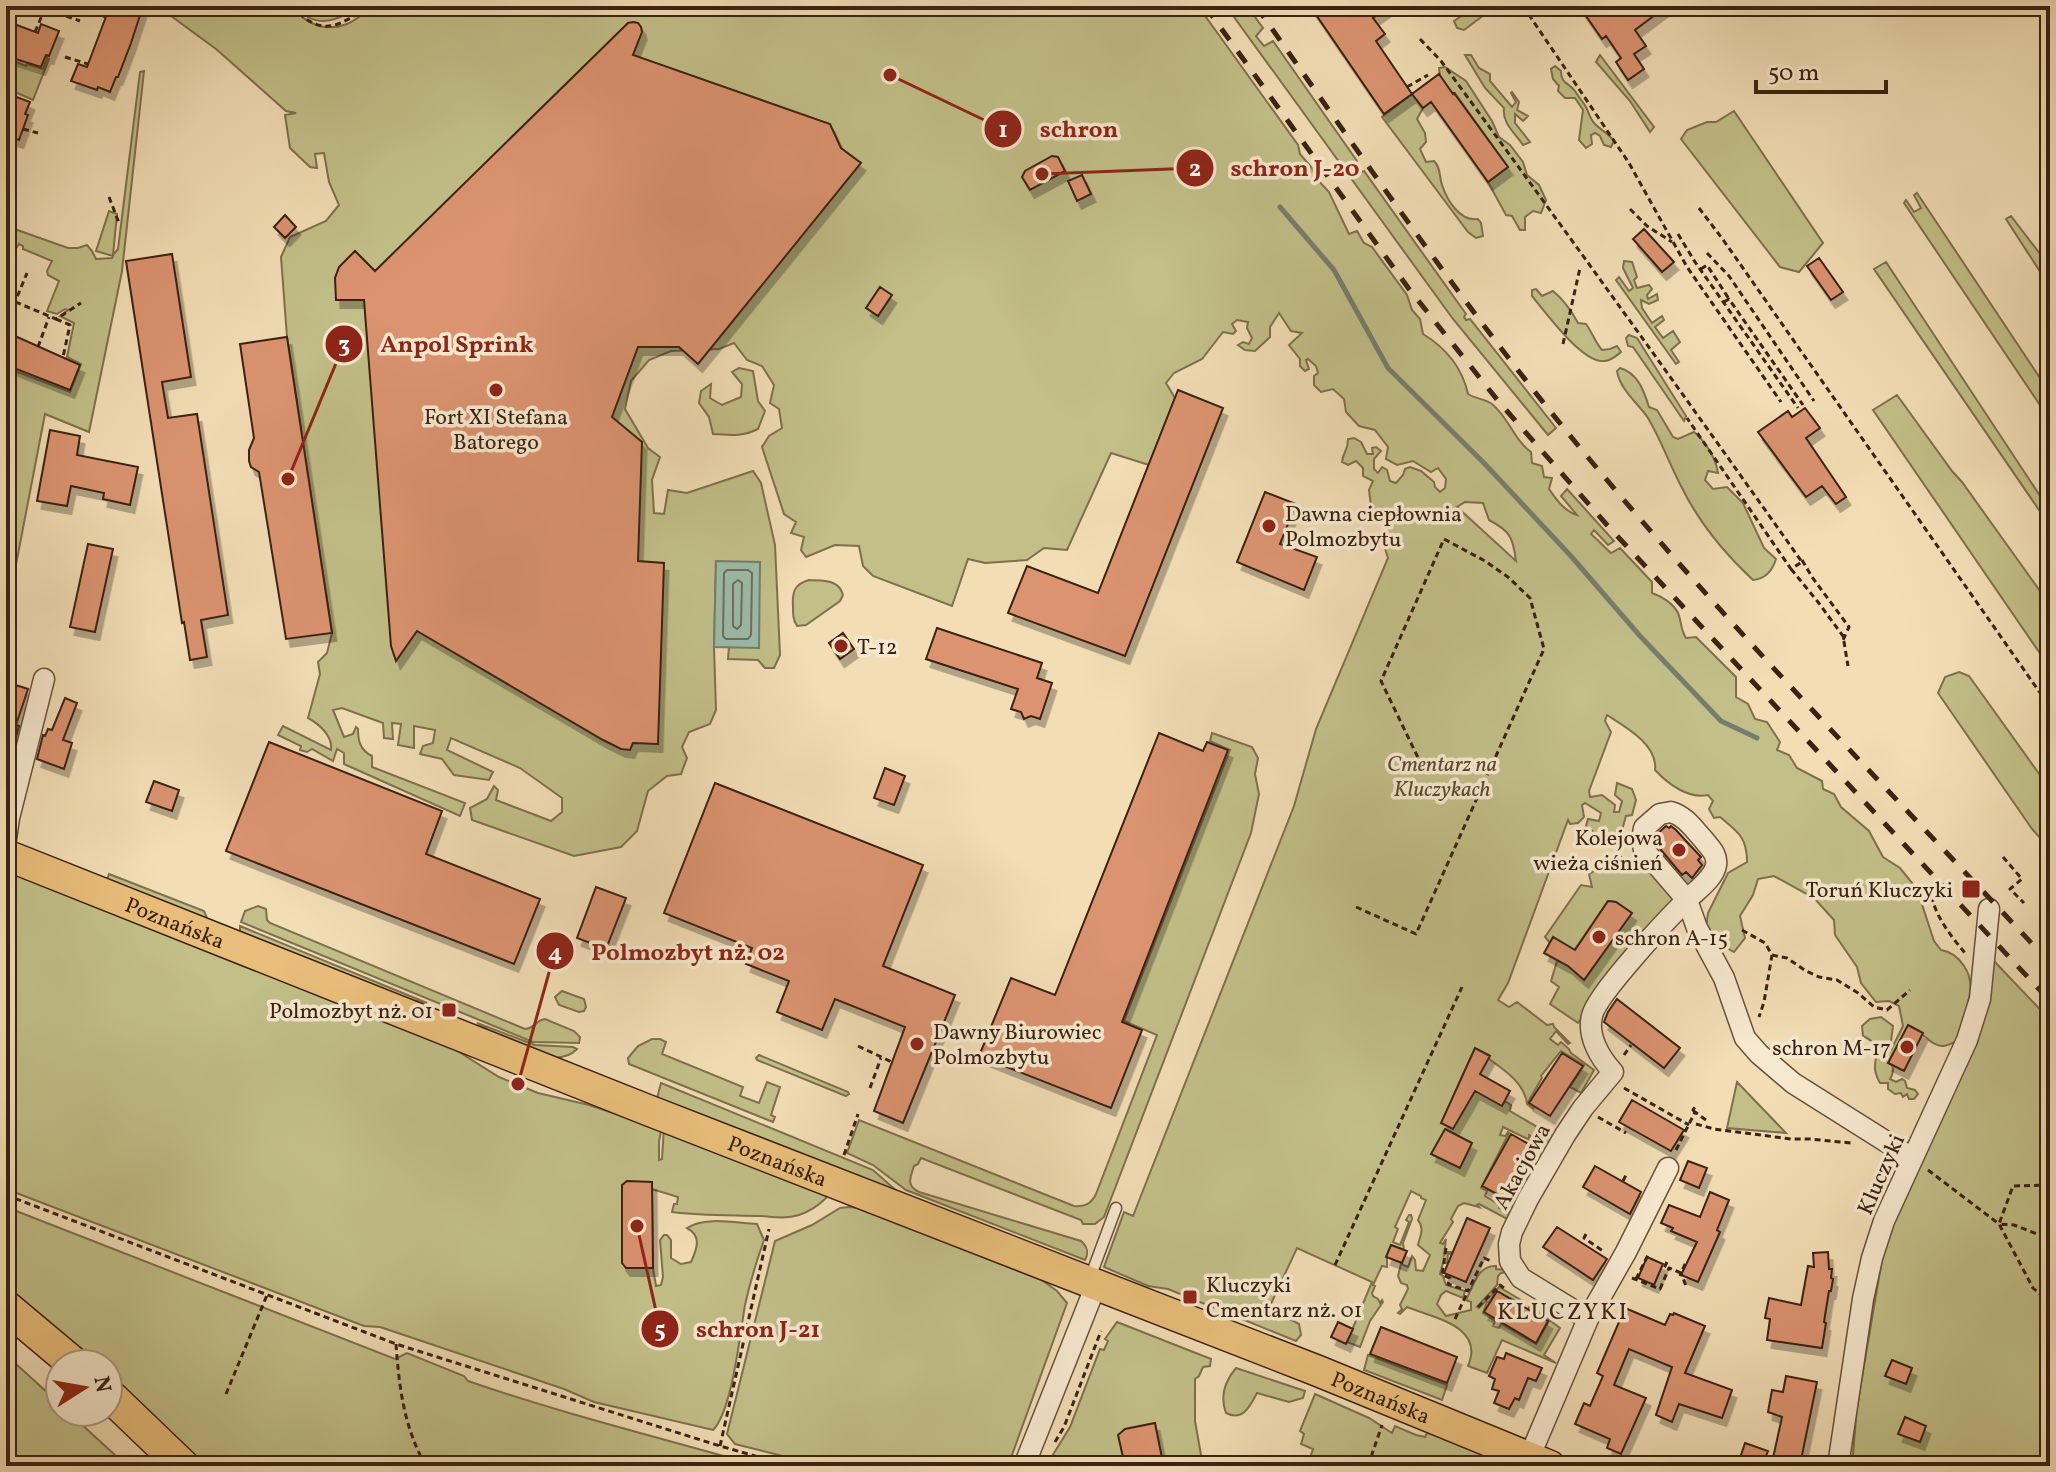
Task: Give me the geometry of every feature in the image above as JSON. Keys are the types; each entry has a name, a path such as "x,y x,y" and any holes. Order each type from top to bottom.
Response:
{"highway":[{"path":"6,1307 55,1348"},
{"path":"124,1409 183,1466"}],"main road":[{"name":"Poznańska","path":"6,855 1318,1371 1540,1462"}],"street":[{"path":"6,839 44,679"},
{"path":"1607,1079 1613,1072 1595,1043 1591,1026 1593,1011 1613,983 1694,893 1715,870 1716,857 1681,816 1671,812 1665,812 1651,821 1642,833 1644,850 1694,893 1697,928 1724,978 1745,1038 1793,1083 1912,1158"},
{"name":"Kluczyki","path":"1838,1466 1869,1268 1884,1221 1967,1040 1980,999 1989,909"},
{"name":"Akacjowa","path":"1515,1271 1509,1250 1512,1232 1565,1135 1607,1079"},
{"path":"1540,1462 1588,1319 1668,1168"},
{"path":"1515,1271 1521,1278 1588,1319"},
{"path":"1024,1466 1092,1284"}],"lane":[{"path":"1092,1284 1116,1208"}],"path":[{"path":"38,6 80,21"},
{"path":"292,6 311,23 325,26 345,23 370,6"},
{"path":"1523,6 1629,163 1687,267 1781,402"},
{"path":"35,32 46,7"},
{"path":"84,9 106,17"},
{"path":"1420,39 1441,61 1580,250 1802,562 1791,569"},
{"path":"65,57 88,64"},
{"path":"1407,87 1428,75"},
{"path":"23,129 38,133"},
{"path":"109,197 119,223"},
{"path":"1699,208 2050,707"},
{"path":"1630,209 1647,226 1675,244"},
{"path":"1678,234 1798,408"},
{"path":"1707,253 1729,276 1814,401"},
{"path":"1700,269 1707,265 1803,405"},
{"path":"1563,344 1580,268"},
{"path":"6,324 27,273"},
{"path":"6,298 70,325 63,357"},
{"path":"1723,303 1729,299"},
{"path":"56,319 81,303"},
{"path":"38,347 50,316"},
{"path":"1687,418 1791,569 1843,636 1848,666"},
{"path":"1356,907 1416,934 1544,649 1530,598 1485,561 1444,539 1381,681 1423,768"},
{"path":"1794,551 1849,627 1843,640"},
{"path":"2003,857 2022,879 2010,889 2024,903"},
{"path":"1931,886 1932,901 1944,924 1982,970"},
{"path":"1742,930 1765,943 1772,955 1764,1002 1750,1043"},
{"path":"1772,955 1787,958 1819,977 1837,980 1874,1007 1887,1010 1910,990"},
{"path":"1335,1265 1462,987"},
{"path":"858,1046 892,1062"},
{"path":"870,1088 881,1057"},
{"path":"1607,1079 1689,1125"},
{"path":"1668,1168 1696,1105"},
{"path":"1583,1108 1626,1133"},
{"path":"1695,1112 1706,1120"},
{"path":"844,1155 858,1114"},
{"path":"1696,1124 1791,1139 1852,1143"},
{"path":"1912,1158 1999,1224 2033,1288 2050,1303"},
{"path":"1623,1181 1627,1173"},
{"path":"1999,1224 2013,1186 2050,1185"},
{"path":"6,1195 396,1344 790,1466"},
{"path":"1999,1224 2014,1225 2050,1239"},
{"path":"720,1446 769,1229"},
{"path":"1446,1248 1442,1275 1450,1278 1448,1284 1468,1291"},
{"path":"1636,1279 1649,1253"},
{"path":"1455,1319 1484,1258 1515,1271"},
{"path":"1667,1262 1665,1266 1680,1274 1686,1286"},
{"path":"1680,1274 1686,1262"},
{"path":"1613,1274 1623,1274 1660,1289 1669,1268"},
{"path":"1478,1307 1500,1285 1513,1294"},
{"path":"226,1394 267,1295"},
{"path":"1048,1453 1064,1427 1101,1331"},
{"path":"396,1344 404,1416 426,1466"},
{"path":"1368,1466 1382,1425"}],"green space":[{"name":"Cmentarz na Kluczykach","path":"164,6 290,6 316,25 339,27 375,6 1198,6 1298,145 1300,154 1329,192 1349,234 1357,231 1364,243 1372,247 1407,295 1412,310 1420,319 1423,334 1452,359 1462,375 1468,394 1489,402 1498,410 1531,452 1532,463 1542,466 1544,477 1552,478 1549,489 1558,501 1577,515 1561,496 1567,489 1614,541 1608,545 1594,530 1591,534 1611,553 1620,548 1652,582 1652,593 1676,609 1686,638 1696,637 1736,677 1736,697 1748,704 1755,719 1767,722 1780,742 1777,750 1789,755 1797,768 1822,781 1823,789 1834,794 1841,807 1869,831 1883,857 1900,868 1917,889 1934,941 1941,950 1959,960 1969,978 1969,998 1957,1041 1939,1046 1907,1027 1890,1061 1893,1070 1890,1079 1896,1082 1902,1079 1907,1088 1918,1094 1914,1099 1909,1099 1907,1094 1903,1097 1901,1093 1895,1094 1888,1089 1888,1083 1880,1083 1875,1070 1876,1047 1863,1036 1862,1026 1870,1019 1881,1017 1893,1026 1892,1048 1903,1026 1899,1006 1889,1001 1876,1002 1861,983 1857,967 1835,935 1834,920 1814,898 1774,876 1758,879 1753,895 1740,916 1745,938 1734,952 1725,947 1729,934 1717,936 1706,928 1708,913 1728,873 1747,862 1743,841 1720,817 1714,818 1709,809 1713,801 1708,795 1686,793 1666,780 1655,770 1655,761 1646,745 1607,715 1605,721 1611,732 1589,791 1590,797 1602,795 1615,805 1614,812 1619,812 1622,801 1615,795 1617,783 1632,789 1636,800 1632,815 1626,816 1622,830 1607,837 1599,836 1586,826 1588,819 1599,821 1601,813 1585,803 1582,805 1584,817 1578,823 1570,824 1568,820 1508,983 1498,1000 1509,1007 1517,1002 1547,1025 1553,1024 1570,1043 1556,1031 1550,1039 1558,1045 1561,1042 1594,1070 1581,1093 1570,1087 1584,1065 1561,1051 1541,1076 1528,1102 1533,1109 1527,1104 1513,1078 1488,1058 1489,1055 1475,1049 1461,1079 1502,1105 1505,1101 1511,1105 1510,1111 1554,1137 1550,1145 1529,1135 1532,1141 1503,1127 1500,1135 1509,1133 1481,1188 1487,1191 1485,1196 1500,1205 1499,1208 1512,1213 1509,1220 1479,1204 1479,1207 1464,1203 1458,1206 1451,1219 1453,1222 1440,1243 1443,1244 1446,1239 1444,1255 1447,1252 1451,1254 1448,1254 1447,1263 1443,1263 1440,1274 1446,1285 1465,1291 1463,1298 1446,1291 1441,1295 1437,1304 1446,1316 1471,1310 1471,1302 1466,1300 1477,1277 1485,1269 1496,1266 1496,1269 1506,1270 1498,1276 1497,1285 1477,1307 1499,1287 1521,1300 1519,1303 1497,1291 1487,1302 1483,1313 1495,1321 1493,1326 1499,1328 1501,1324 1536,1344 1549,1321 1528,1309 1530,1306 1560,1328 1544,1355 1556,1363 1502,1340 1487,1373 1468,1366 1471,1352 1469,1341 1454,1326 1407,1307 1398,1313 1408,1289 1398,1276 1401,1264 1408,1267 1412,1256 1416,1270 1423,1271 1430,1255 1418,1245 1422,1230 1418,1220 1426,1200 1411,1191 1395,1227 1398,1229 1393,1242 1400,1245 1409,1222 1406,1220 1411,1215 1404,1250 1391,1245 1387,1267 1382,1266 1373,1285 1373,1296 1380,1303 1383,1302 1370,1321 1360,1347 1347,1342 1372,1282 1297,1248 1269,1308 1299,1324 1301,1335 1296,1341 1168,1289 1148,1286 1104,1267 1124,1212 1133,1216 1294,806 1316,729 1388,558 1382,539 1388,520 1371,506 1369,490 1373,481 1363,476 1363,468 1356,461 1348,465 1342,462 1348,439 1361,442 1367,454 1373,454 1372,448 1376,447 1381,451 1374,459 1374,469 1378,473 1382,467 1387,470 1390,481 1396,483 1405,469 1410,467 1421,471 1440,492 1445,488 1446,479 1438,468 1431,472 1413,461 1397,465 1386,459 1388,447 1375,430 1359,426 1346,412 1344,399 1333,389 1321,392 1314,385 1314,376 1318,373 1316,366 1308,359 1309,369 1305,371 1300,366 1300,359 1289,345 1302,333 1291,331 1279,313 1270,327 1270,337 1255,351 1238,345 1243,342 1249,344 1252,338 1247,328 1248,322 1237,320 1232,324 1236,331 1233,334 1223,332 1202,359 1174,373 1166,383 1175,398 1149,465 1111,453 1067,550 1044,548 1027,560 985,563 968,559 952,606 873,576 863,566 859,546 835,545 806,557 801,550 804,537 791,533 796,522 784,514 762,447 769,436 782,428 779,409 770,403 774,385 762,366 747,360 734,343 719,349 671,351 649,360 631,381 625,409 648,448 660,457 652,480 654,513 664,514 668,490 687,493 753,471 761,483 775,545 780,655 774,668 765,668 758,660 728,659 729,646 716,561 716,710 710,724 689,732 682,747 687,758 681,774 667,776 648,791 637,831 621,847 574,856 472,820 470,808 487,799 494,786 498,790 496,800 551,821 562,812 562,798 520,768 451,738 447,750 493,772 489,780 454,775 442,759 420,754 423,746 433,743 435,730 414,726 414,748 398,745 401,724 392,723 393,739 384,738 383,723 342,708 333,710 344,737 353,734 356,727 358,729 360,745 372,756 372,767 465,803 460,816 344,764 344,753 337,749 333,761 312,749 307,752 300,750 301,746 278,735 283,726 331,750 328,735 308,718 320,674 318,662 327,653 332,633 287,337 281,257 290,237 326,221 339,205 329,182 324,153 315,154 317,168 310,167 290,148 285,115 296,113 286,111 216,49 163,10","holes":["1465,502 1483,503 1489,520 1509,536 1516,561 1457,507"]},
{"path":"299,6 360,6 342,17 321,21 308,17"},
{"path":"1226,6 1247,6 1263,28 1256,36 1264,46 1273,41 1357,161 1355,164 1361,172 1364,171 1466,314 1466,320 1470,319 1556,428 1548,435 1453,319"},
{"path":"1476,6 1496,6 1464,30 1457,28 1454,21"},
{"path":"1465,55 1471,55 1479,68 1490,74 1490,81 1512,107 1516,102 1512,92 1519,102 1517,110 1528,116 1523,121 1515,114 1515,123 1530,142 1523,145 1513,132 1505,118 1504,108 1485,88"},
{"path":"1600,55 1654,127 1650,132 1630,101 1596,62"},
{"path":"6,58 43,69 49,59 33,100 6,88"},
{"path":"1555,66 1575,91 1593,122 1614,141 1611,147 1604,145 1595,133 1591,135 1592,144 1586,148 1579,140 1583,110 1575,98 1565,98 1558,91 1559,86 1553,79 1551,69"},
{"path":"1445,67 1466,81 1499,137 1510,145 1523,162 1527,175 1539,185 1546,200 1541,213 1533,211 1525,217 1525,230 1520,230 1512,216 1506,215 1488,182 1508,167 1455,93 1443,101 1439,68"},
{"path":"144,71 122,271 89,432 45,414 14,575 6,574 6,362 7,368 70,392 81,364 67,357 74,323 60,316 68,310 57,314 47,311 59,281 48,275 52,261 23,249 19,244 17,247 6,242 6,226 68,248 87,245 96,259 112,258 96,251 109,211 117,214 113,255 118,249 140,72"},
{"path":"1412,94 1423,108 1417,119 1425,133 1426,142 1420,149 1426,162 1434,161 1447,197 1460,214 1478,219 1483,236 1476,238 1468,232 1382,117"},
{"path":"1734,111 1823,243 1799,272 1780,267 1681,139 1687,130 1716,122"},
{"path":"1917,193 2050,393 2050,411 2046,414 1904,203 1906,200 1914,212 1921,208 1914,195"},
{"path":"2011,216 2050,267 2050,287 2006,219"},
{"path":"1624,261 1632,262 1637,288 1649,285 1652,289 1647,295 1648,299 1657,294 1658,300 1649,304 1641,300 1642,308 1652,323 1662,316 1664,320 1655,327 1663,338 1673,331 1680,342 1671,350 1679,362 1676,364 1616,280 1619,277 1629,291 1633,288 1623,268"},
{"path":"1886,262 2050,511 2050,526 1874,269"},
{"path":"1536,289 1542,296 1553,291 1557,294 1578,323 1586,324 1602,350 1617,346 1621,352 1611,359 1595,360 1575,346 1532,296 1532,290"},
{"path":"1629,335 1637,338 1686,416 1684,421 1633,347 1628,346 1626,338"},
{"path":"739,368 753,371 758,401 765,411 758,429 741,434 713,434 709,417 699,403 701,391 711,384 710,398 722,405 741,397 742,384 732,372"},
{"path":"1620,368 1636,378 1649,407 1657,410 1673,437 1678,439 1694,432 1706,445 1718,473 1708,471 1705,480 1713,489 1727,487 1743,503 1764,548 1776,559 1764,576 1753,580 1704,524 1688,499 1648,418 1622,384 1617,371"},
{"path":"1897,395 2050,605 2050,615 2043,624 2050,633 2050,668 1873,410"},
{"path":"809,580 834,583 843,595 840,601 806,625 797,626 793,614 794,592 800,584"},
{"path":"1959,672 1969,676 2050,789 2050,849 2032,829 1938,693 1945,677"},
{"path":"1212,733 1252,747 1258,758 1255,774 1259,794 1251,833 1104,1217 1095,1224 1083,1224 1081,1220 921,1158 911,1174 911,1184 919,1192 1081,1241 1087,1250 1085,1260 906,1190 873,1165 847,1153 859,1120 1074,1206 1092,1200 1157,1035 1124,1021 1230,750 1210,741"},
{"path":"1620,856 1643,871 1650,868 1679,899 1578,1023 1550,1004 1559,987 1551,981 1558,958 1585,979 1631,913 1616,902 1608,901 1566,962 1545,937 1581,885 1592,887 1589,874"},
{"path":"6,866 451,1047 499,1077 538,1093 589,1105 640,1122 662,1125 659,1160 662,1159 664,1127 826,1195 813,1208 794,1216 705,1215 672,1212 678,1197 652,1189 656,1286 661,1285 663,1277 660,1240 664,1235 671,1240 671,1258 681,1264 691,1262 695,1252 695,1235 687,1228 694,1224 721,1221 757,1224 764,1240 745,1305 730,1390 720,1420 713,1430 594,1402 380,1327 364,1326 6,1189"},
{"path":"109,874 204,911 207,918 107,880"},
{"path":"258,906 266,909 270,923 525,1029 545,1019 574,1031 580,1037 579,1043 533,1042 241,922 245,911"},
{"path":"240,926 427,1003 388,996 240,932"},
{"path":"1993,960 2050,1020 2050,1466 1852,1466 1857,1407 1888,1224 1977,1043"},
{"path":"562,991 584,999 584,1011 559,1005 555,997"},
{"path":"477,1023 535,1045 577,1049 567,1056 541,1056 512,1044"},
{"path":"652,1039 666,1042 662,1054 743,1087 740,1096 759,1103 767,1082 780,1087 771,1115 775,1117 773,1122 629,1064 628,1058 638,1046"},
{"path":"759,1055 849,1094 846,1096 757,1060"},
{"path":"1737,1082 1786,1133 1727,1128"},
{"path":"661,1083 873,1170 899,1193 656,1102"},
{"path":"6,1207 395,1359 407,1353 464,1376 468,1381 504,1393 759,1466 203,1466 124,1389 124,1348 79,1348 6,1286"},
{"path":"840,1208 876,1210 1045,1276 1043,1281 1067,1303 1008,1466 822,1466 735,1444 727,1434 775,1241 812,1225"},
{"path":"1117,1322 1211,1359 1210,1366 1203,1367 1195,1379 1195,1421 1203,1466 1046,1466 1070,1427 1100,1349 1104,1350 1108,1341 1105,1339"},
{"path":"6,1355 44,1389 44,1428 85,1428 127,1466 6,1466"},
{"path":"1368,1355 1447,1385 1442,1400 1364,1370"},
{"path":"1236,1368 1305,1391 1303,1398 1289,1402 1257,1393 1241,1414 1226,1413 1223,1401 1225,1389"},
{"path":"1315,1394 1369,1418 1392,1433 1395,1426 1425,1437 1427,1433 1457,1437 1493,1454 1499,1466 1307,1466 1313,1449 1301,1444 1304,1434 1300,1431"}],"water":[{"path":"716,561 760,562 759,648 714,647"}],"building":[{"path":"110,6 143,6 110,92 71,81 78,64 87,67"},
{"path":"1310,6 1390,6 1373,18 1385,34 1376,41 1412,94 1384,114"},
{"path":"1579,6 1667,6 1635,30 1646,46 1634,54 1644,69 1628,80 1616,62 1621,58 1606,36 1602,39"},
{"path":"6,21 38,33 41,24 59,31 41,67 6,56"},
{"name":"Fort XI Stefana Batorego","path":"628,23 638,23 642,32 633,55 830,124 841,148 861,163 698,364 679,347 638,347 612,417 642,442 638,561 664,563 658,744 633,743 630,750 603,740 417,631 396,661 391,646 364,300 336,300 335,278 339,267 355,251 375,271"},
{"path":"1439,74 1508,167 1488,182 1431,102 1423,108 1412,94"},
{"path":"6,93 30,102 19,140 6,136"},
{"path":"1052,156 1058,157 1065,171 1030,190 1022,177 1025,171"},
{"path":"1082,175 1091,194 1077,201 1068,181"},
{"path":"285,215 296,227 285,238 274,227"},
{"path":"1644,229 1674,262 1662,272 1633,239"},
{"path":"172,254 191,377 162,382 168,418 197,414 228,615 201,620 207,657 190,660 126,261"},
{"path":"1819,258 1843,292 1831,300 1807,266"},
{"path":"880,287 892,295 878,316 866,308"},
{"path":"6,332 80,365 70,390 6,365"},
{"path":"287,337 332,633 286,639 259,472 251,467 249,461 254,438 240,344"},
{"path":"1178,390 1223,408 1125,656 1008,613 1027,566 1098,593"},
{"path":"1805,408 1820,428 1806,438 1846,497 1836,504 1822,486 1806,497 1758,432 1788,411 1792,417"},
{"path":"50,430 80,436 77,455 138,467 130,505 103,499 104,493 71,486 67,506 37,501"},
{"path":"1265,492 1296,504 1280,544 1317,557 1304,590 1237,562"},
{"path":"88,544 113,549 95,632 70,627"},
{"path":"937,628 1042,663 1037,678 1052,683 1040,719 1031,716 1024,719 1021,712 1011,709 1018,689 926,659"},
{"name":"T-12","path":"843,633 854,649 840,659 829,643"},
{"path":"6,682 28,689 16,725 19,726 13,749 6,749"},
{"path":"65,698 77,703 63,740 72,743 64,769 37,759 43,735 48,729 52,730"},
{"path":"1159,733 1203,751 1207,742 1228,750 1122,1022 1142,1030 1111,1108 979,1056 1011,978 1055,995"},
{"path":"269,742 442,811 426,854 540,899 514,964 226,851"},
{"path":"885,768 905,776 894,805 874,798"},
{"path":"154,781 179,790 172,811 146,802"},
{"path":"715,783 923,865 883,966 955,995 903,1123 874,1111 905,1027 835,999 822,1030 777,1012 789,981 746,964 752,948 664,913"},
{"name":"Kolejowa wieża ciśnień","path":"1666,826 1676,830 1701,857 1698,860 1702,865 1692,878 1686,872 1682,875 1656,844 1656,835"},
{"path":"596,887 626,898 606,949 577,938"},
{"name":"schron A-15","path":"1608,901 1616,902 1632,913 1584,980 1568,966 1544,953 1553,937 1575,950"},
{"path":"1617,999 1680,1048 1664,1068 1604,1022"},
{"name":"schron M-17","path":"1908,1025 1923,1033 1904,1071 1888,1063"},
{"path":"1475,1048 1490,1056 1480,1074 1510,1091 1502,1106 1475,1091 1453,1129 1441,1123"},
{"path":"1562,1053 1583,1066 1550,1116 1529,1103"},
{"path":"1632,1100 1684,1130 1671,1151 1619,1122"},
{"path":"1445,1129 1472,1143 1460,1168 1431,1154"},
{"path":"1511,1134 1532,1146 1504,1198 1482,1186"},
{"path":"1688,1161 1707,1168 1699,1188 1680,1180"},
{"path":"1595,1166 1641,1192 1630,1214 1583,1187"},
{"path":"627,1181 652,1182 653,1268 626,1268 622,1263 622,1185"},
{"path":"1710,1192 1729,1200 1717,1230 1720,1232 1698,1282 1681,1275 1697,1242 1671,1231 1673,1228 1661,1223 1669,1205 1700,1217"},
{"path":"1467,1218 1490,1228 1466,1282 1444,1273"},
{"path":"1557,1227 1607,1259 1593,1280 1543,1247"},
{"path":"1391,1245 1407,1251 1402,1263 1386,1257"},
{"path":"1828,1252 1833,1279 1822,1348 1767,1340 1770,1319 1765,1318 1769,1298 1801,1305 1808,1266 1814,1267 1813,1253"},
{"path":"1647,1257 1663,1264 1654,1285 1638,1278"},
{"path":"1497,1291 1548,1321 1536,1343 1484,1312"},
{"path":"1625,1308 1665,1325 1670,1314 1674,1313 1705,1326 1685,1373 1732,1390 1722,1418 1679,1404 1672,1422 1656,1415 1672,1367 1629,1349 1614,1385 1646,1398 1621,1454 1607,1448 1610,1439 1575,1424 1584,1403 1590,1406 1603,1376 1597,1373"},
{"path":"1338,1322 1353,1329 1346,1344 1331,1337"},
{"path":"1381,1327 1457,1357 1447,1383 1370,1354"},
{"path":"1506,1353 1542,1368 1536,1381 1528,1378 1519,1400 1515,1398 1509,1409 1494,1403 1499,1391 1492,1389 1495,1379 1489,1376 1497,1357 1504,1359"},
{"path":"1892,1360 1912,1368 1906,1384 1885,1376"},
{"path":"1786,1376 1817,1382 1800,1465 1773,1458 1782,1417 1768,1412 1772,1390 1783,1392"},
{"path":"1905,1417 1926,1426 1920,1442 1898,1434"},
{"path":"1155,1423 1163,1463 1125,1466 1118,1435 1125,1429"},
{"path":"1745,1443 1768,1451 1762,1466 1739,1461"}],"waterway":[{"path":"1280,207 1334,270 1388,368 1483,462 1721,721 1757,738"}],"railway":[{"path":"1205,6 1409,289 1499,402 1607,525 2050,1001"},
{"path":"1256,6 1499,346 1586,455 1756,649 2050,963"}],"place":[{"name":"schron","path":"890,75"},
{"name":"schron J-20","path":"1042,174"},
{"name":"Fort XI Stefana Batorego","path":"496,390"},
{"name":"Anpol Sprink","path":"288,479"},
{"name":"Dawna ciepłownia Polmozbytu","path":"1269,526"},
{"name":"T-12","path":"841,646"},
{"name":"Kolejowa wieża ciśnień","path":"1679,850"},
{"name":"Toruń Kluczyki","path":"1971,889"},
{"name":"schron A-15","path":"1599,937"},
{"name":"Polmozbyt nż. 01","path":"449,1010"},
{"name":"Dawny Biurowiec Polmozbytu","path":"917,1044"},
{"name":"schron M-17","path":"1907,1047"},
{"name":"Polmozbyt nż. 02","path":"518,1084"},
{"name":"schron J-21","path":"637,1226"},
{"name":"Kluczyki Cmentarz nż. 01","path":"1190,1297"}],"district":[{"name":"KLUCZYKI","path":"1563,1311"}]}
